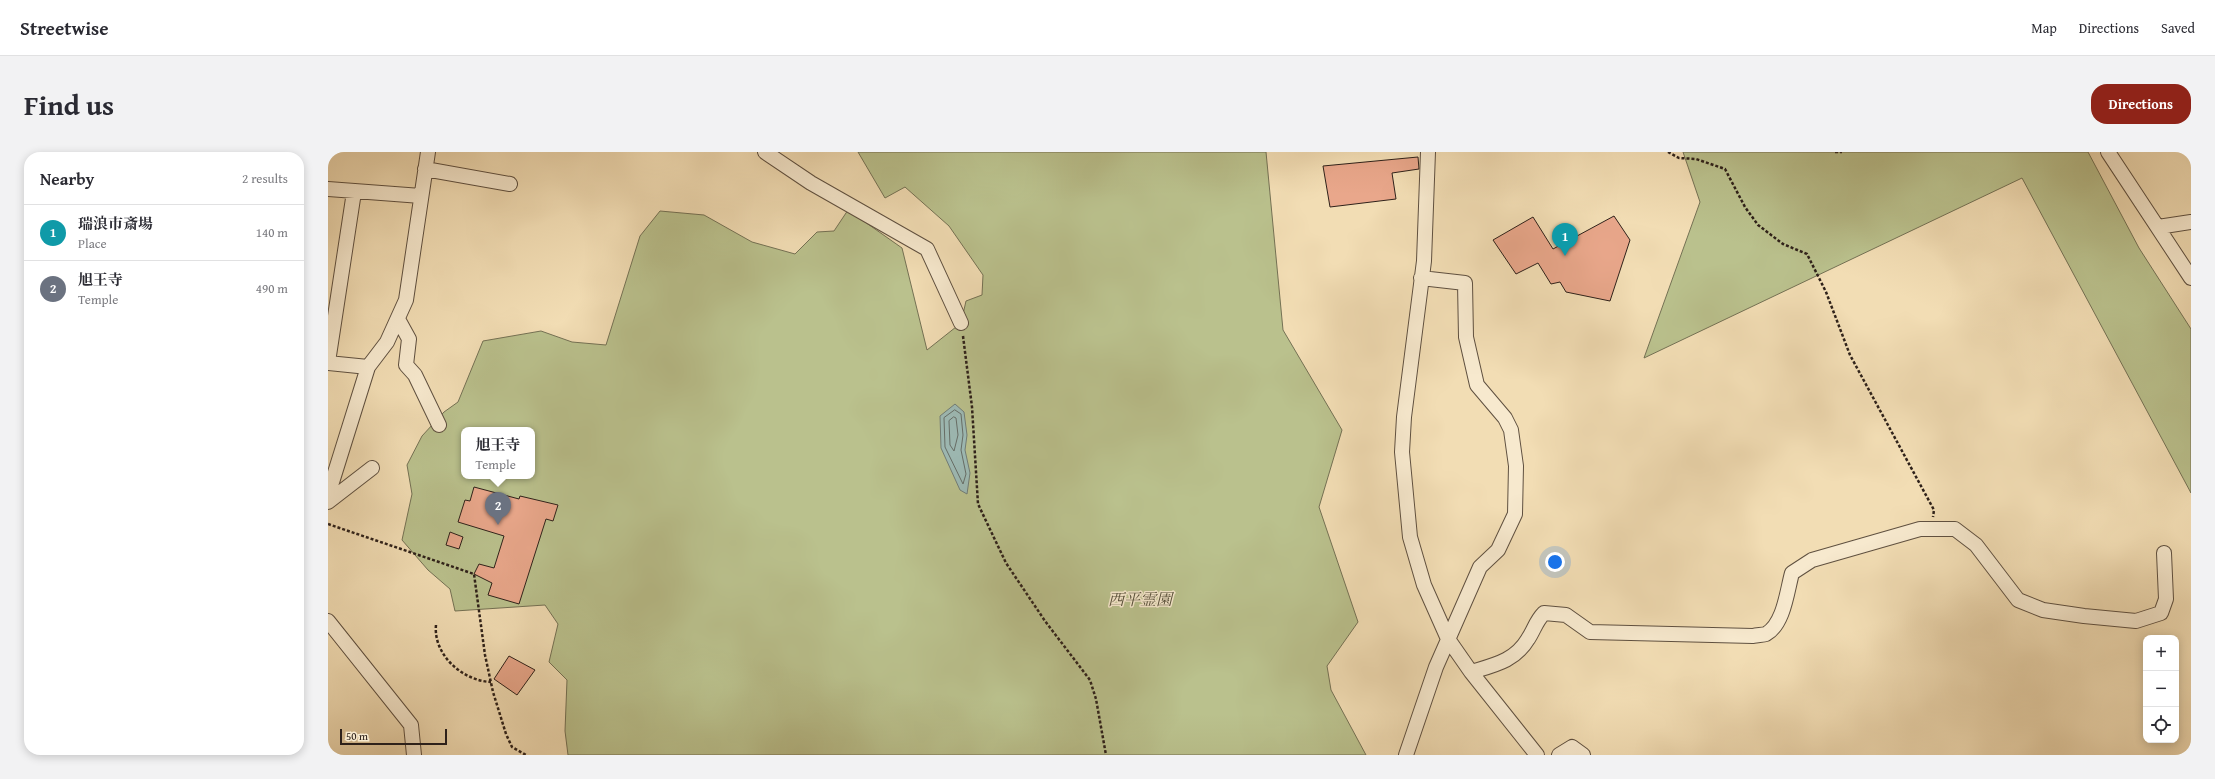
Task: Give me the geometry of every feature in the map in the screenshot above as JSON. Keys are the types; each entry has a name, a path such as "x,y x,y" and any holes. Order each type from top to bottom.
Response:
{"street":[{"path":"328,495 331,469 368,367 387,342 406,300 428,152"},
{"path":"765,152 818,187 927,249 961,323"},
{"path":"1428,152 1425,246 1404,417 1402,474 1410,536 1424,585 1448,639 1471,672 1537,755"},
{"path":"2108,152 2191,278"},
{"path":"425,169 510,184"},
{"path":"328,189 421,196"},
{"path":"354,192 328,362 368,367"},
{"path":"2158,227 2191,222"},
{"path":"1406,755 1436,667 1480,567 1498,550 1515,514 1516,466 1512,430 1505,418 1477,385 1466,336 1465,283 1421,278"},
{"path":"398,319 409,339 406,365 415,375 439,425"},
{"path":"328,502 372,468"},
{"path":"1471,672 1506,661 1519,652 1529,639 1537,621 1544,613 1566,615 1590,632 1753,636 1766,634 1776,624 1781,614 1792,573 1812,560 1920,529 1955,529 1976,545 2018,600 2043,610 2084,616 2136,621 2161,614 2166,599 2164,553"},
{"path":"328,621 411,725 414,755"},
{"path":"1559,755 1572,747 1583,755"}],"path":[{"path":"1668,152 1679,158 1696,159 1725,169 1745,207 1758,225 1783,244 1807,254 1826,292 1850,355 1934,510 1931,529"},
{"path":"1835,152 1842,152"},
{"path":"961,323 972,407 978,504 1006,564 1045,621 1090,680 1096,699 1106,755"},
{"path":"328,524 474,574 485,655 491,682 506,734 512,747 526,755"},
{"path":"436,625 440,648 451,665 481,682 491,682"}],"green space":[{"name":"西平霊園","path":"858,152 1266,152 1283,330 1342,430 1319,507 1358,622 1327,666 1331,690 1366,755 568,755 565,731 567,680 549,662 558,624 545,605 455,611 450,589 428,570 402,540 412,494 407,465 422,436 444,412 458,402 483,341 541,331 572,342 606,345 640,236 660,211 704,215 752,242 795,254 817,232 834,231 848,210 902,248 927,350 961,323 966,301 982,295 983,275 949,226 905,187 885,198"},
{"path":"1683,152 2088,152 2139,248 2191,329 2191,493 2022,178 1644,358 1700,202"}],"water":[{"path":"955,404 964,412 967,435 965,450 970,473 967,494 960,490 941,448 940,416"}],"building":[{"path":"1418,157 1419,169 1392,173 1396,199 1330,207 1323,166"},
{"path":"1614,216 1630,240 1610,301 1566,292 1560,282 1551,284 1538,263 1516,274 1493,240 1533,217 1553,249"},
{"path":"474,487 519,499 520,496 558,505 553,521 546,519 519,604 488,595 492,583 474,574 479,564 494,568 504,536 458,522 465,500 470,501"},
{"path":"450,532 463,537 459,549 446,545"},
{"path":"509,656 535,670 517,695 494,679"}],"place":[{"name":"瑞浪市斎場","path":"1565,256"},
{"name":"旭王寺","path":"498,525"}]}
